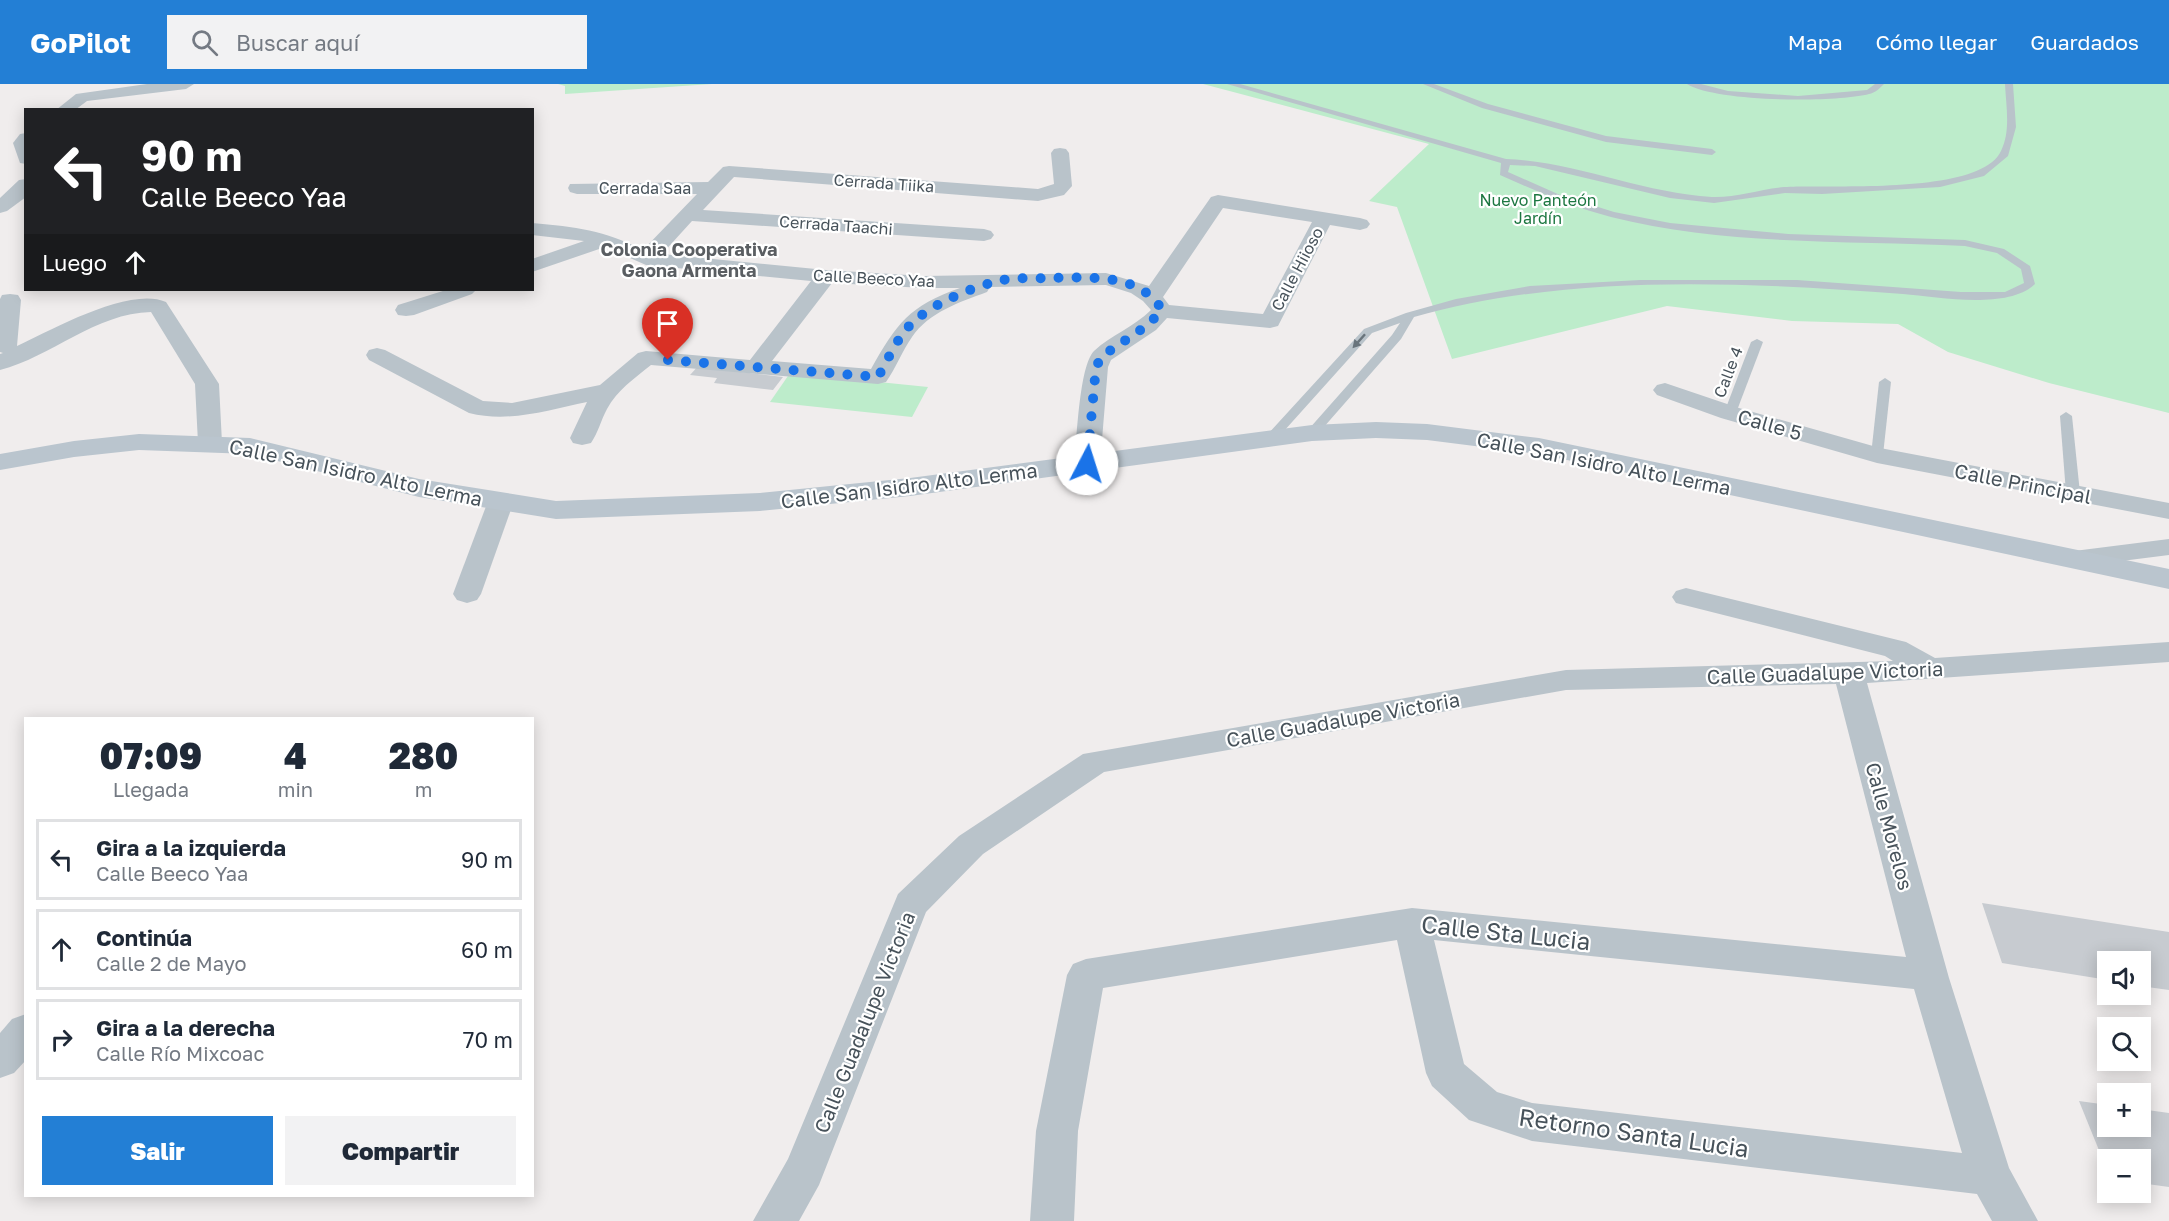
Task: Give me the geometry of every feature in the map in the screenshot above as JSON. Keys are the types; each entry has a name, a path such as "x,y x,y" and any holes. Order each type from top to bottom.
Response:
{"street":[{"path":"66,108 86,91 186,84"},
{"name":"Cerrada Tiika","path":"713,188 729,171 1038,195 1057,191 1063,186 1060,153"},
{"path":"0,207 18,194 24,186"},
{"name":"Cerrada Saa","path":"577,188 713,188"},
{"path":"646,259 713,188"},
{"path":"1087,464 1096,367 1102,356 1148,325 1158,303 1218,201 1360,224"},
{"name":"Cerrada Taachi","path":"688,215 984,235"},
{"name":"Calle Hiioso","path":"1270,321 1324,218"},
{"name":"Calle Beeco Yaa","path":"534,229 581,233 605,240 646,259 826,276 924,282 1106,279 1135,286 1158,303 1270,321"},
{"path":"534,265 605,240"},
{"path":"757,366 826,276"},
{"path":"582,438 593,409 614,381 646,358 878,377 905,330 918,317 936,306 1005,279"},
{"path":"406,310 462,291"},
{"path":"9,300 2,353 38,346 120,300 160,307 207,384 210,443"},
{"path":"377,355 478,408 512,410 607,392"},
{"name":"Calle 5","path":"1665,390 1730,413 1876,455"},
{"name":"Calle San Isidro Alto Lerma","path":"0,462 74,449 139,442 250,446 419,488 556,510 760,502 910,487 1312,433 1376,430 1427,432 1539,446 2169,579"},
{"name":"Calle Principal","path":"1876,455 2169,511"},
{"path":"467,594 501,501"},
{"path":"2074,559 2169,547"},
{"path":"1686,597 1895,649 1930,668"},
{"name":"Calle Guadalupe Victoria","path":"775,1221 804,1171 911,903 971,845 1095,762 1566,680 1849,674 2169,652"},
{"name":"Calle Morelos","path":"1849,674 1929,977 1990,1176 2016,1221"},
{"name":"Calle Sta Lucia","path":"1052,1221 1057,1131 1086,975 1412,922 1929,977"},
{"name":"Retorno Santa Lucia","path":"1412,922 1446,1073 1484,1107 1532,1122 1990,1176"},
{"path":"0,1061 24,1033"}],"lane":[{"path":"1231,84 1506,162 1535,163 1671,195 1714,200 1785,190 1822,191 1940,184 1981,174 2005,154 2012,127 2009,84"},
{"path":"1427,84 1485,106 1606,139 1713,152"},
{"path":"1691,84 1728,93 1798,98 1869,92 1880,84"},
{"path":"1271,438 1368,331 1410,315 1456,302 1530,289 1640,283 1797,283 1962,295 2007,295 2030,284 2026,268 2008,256 2000,251 1965,243 1683,230 1618,215 1533,189 1503,173 1506,162"},
{"path":"1312,433 1397,337 1410,315"},
{"name":"Calle 4","path":"1730,413 1756,342"},
{"path":"1876,455 1885,382"},
{"path":"2066,416 2073,493"}],"green space":[{"path":"558,84 712,84 565,94 565,86"},
{"name":"Nuevo Panteón Jardín","path":"1203,84 2169,84 2169,413 2049,383 1948,352 1898,324 1792,321 1667,306 1452,359 1397,207 1369,201 1429,144"},
{"path":"790,373 928,387 912,417 770,402"}],"building":[{"path":"700,364 724,370 783,377 773,390 714,383 717,378 690,375"},
{"path":"1982,903 2169,932 2169,990 2151,988 2151,951 2097,951 2097,978 2002,963"},
{"path":"2079,1101 2097,1103 2097,1137 2151,1137 2151,1111 2169,1113 2169,1187 2151,1185 2151,1149 2098,1149"}],"district":[{"name":"Colonia Cooperativa Gaona Armenta","path":"689,259"}],"route":[{"path":"668,360 878,377 905,330 918,317 968,292 1005,279 1090,278 1106,279 1135,286 1154,296 1162,310 1148,325 1102,356 1096,367 1087,464"}]}
